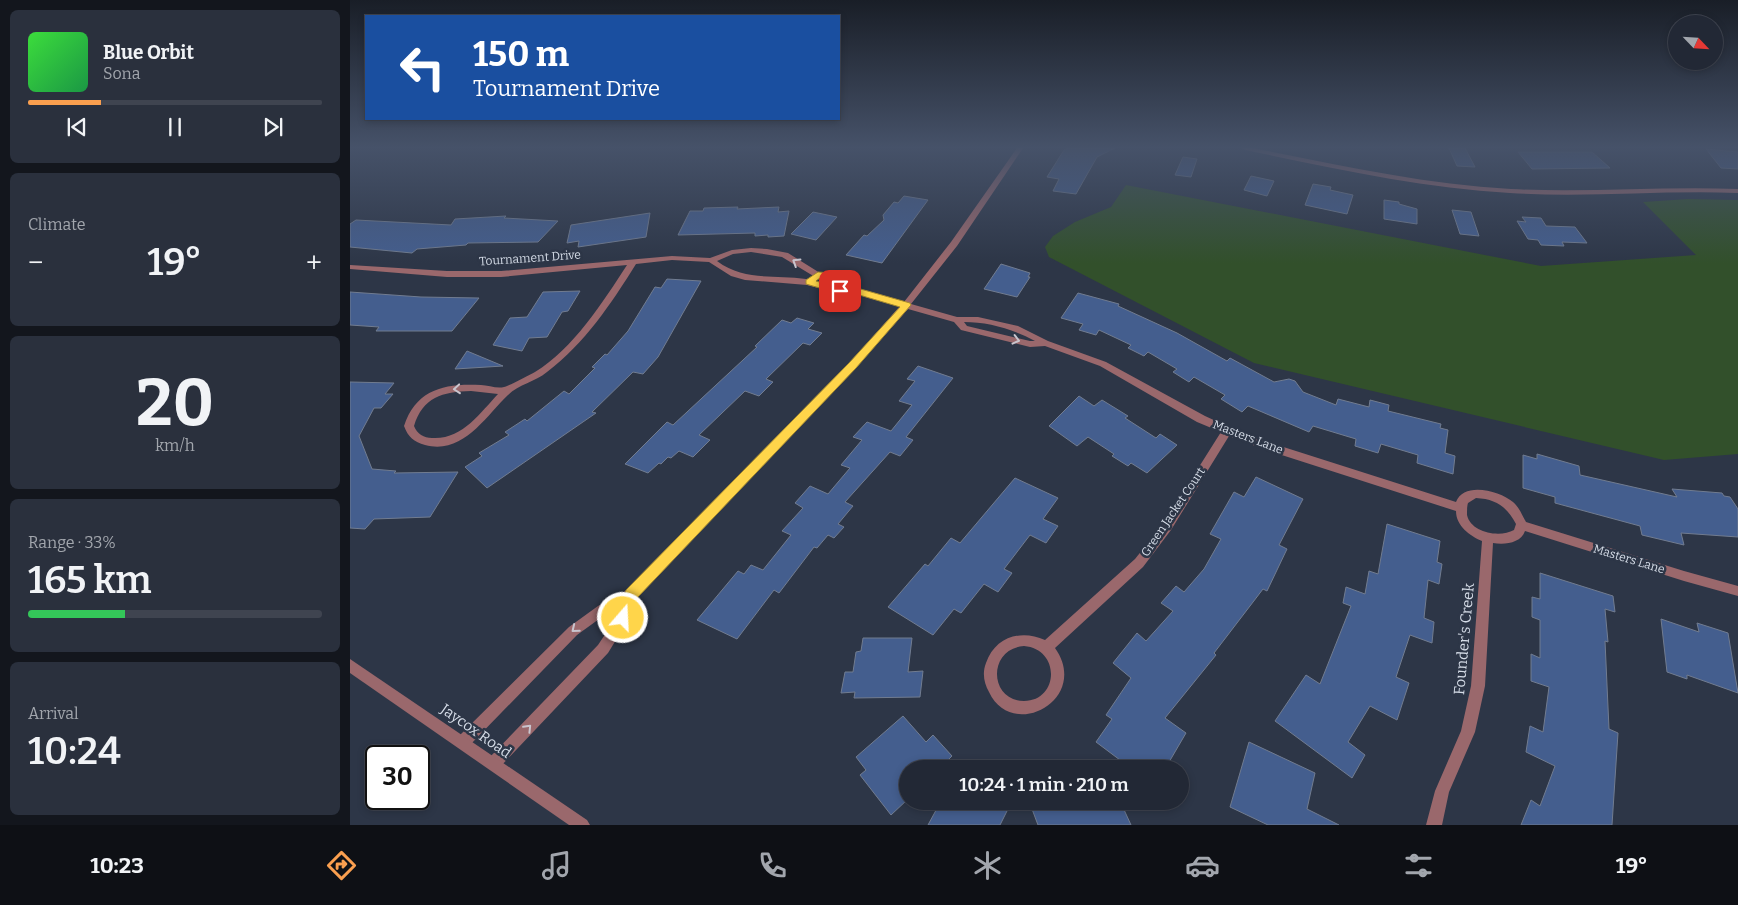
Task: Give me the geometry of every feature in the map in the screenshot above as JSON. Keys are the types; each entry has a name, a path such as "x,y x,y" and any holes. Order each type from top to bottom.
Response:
{"street":[{"path":"463,742 573,631 602,610 631,594 852,366 906,305 954,244 994,186"},
{"path":"1460,186 1574,193 1698,188 1738,191"},
{"name":"Tournament Drive","path":"350,267 446,274 501,274 672,258 711,260 732,252 751,250 785,255 818,275 834,276 849,283 853,290"},
{"name":"Tournament Drive","path":"711,260 721,269 742,278 786,279 809,282 840,291 853,290 906,305"},
{"path":"506,391 462,388 446,390 431,397 417,407 409,426 412,434 419,439 430,442 445,442 460,436 487,413 506,391 534,378 586,332 634,261"},
{"path":"809,282 818,275"},
{"name":"Masters Lane","path":"906,305 958,320 972,318 1034,335 1045,343 1102,364 1201,419 1226,430 1460,508"},
{"name":"Masters Lane","path":"958,320 964,328 1030,344 1045,343"},
{"path":"995,335 1002,326"},
{"name":"Green Jacket Court","path":"1046,648 1139,563 1167,527 1226,430"},
{"path":"1486,494 1496,497 1514,509 1521,525 1520,532 1516,538 1508,540 1488,538 1465,522 1460,508 1462,501 1468,496 1486,494"},
{"name":"Masters Lane","path":"1521,525 1684,576 1738,590"},
{"name":"Founder's Creek","path":"1434,825 1442,791 1468,732 1478,686 1488,538"},
{"path":"494,764 603,649 623,618 631,594"},
{"path":"1018,640 1036,643 1046,648 1054,657 1058,667 1058,679 1054,690 1036,706 1023,708 1011,706 1001,700 993,690 989,679 990,668 995,657 1003,648 1018,640"},
{"name":"Jaycox Road","path":"350,665 582,825"}],"green space":[{"path":"1125,186 1134,186 1541,266 1696,255 1643,202 1688,199 1738,200 1738,454 1664,460 1254,363 1049,257 1045,247 1053,236 1075,222 1111,207"}],"building":[{"path":"1055,186 1080,186 1076,194 1053,191"},
{"path":"1246,186 1271,186 1267,196 1244,190"},
{"path":"1312,186 1331,187 1330,190 1353,195 1347,214 1305,205"},
{"path":"904,196 928,200 882,263 846,255 864,235 867,236 884,220 883,215 894,202 898,203"},
{"path":"1384,200 1399,202 1399,204 1417,209 1417,224 1384,219"},
{"path":"738,207 737,209 779,207 778,212 789,211 784,236 755,236 755,233 678,235 690,211 703,211 704,208"},
{"path":"1452,210 1471,212 1479,236 1460,234"},
{"path":"813,212 837,217 816,240 791,234"},
{"path":"650,213 646,237 578,247 579,241 567,243 571,225"},
{"path":"506,216 504,218 558,221 538,242 468,243 466,245 417,249 412,253 350,247 350,224 356,220 451,225 455,219"},
{"path":"1522,217 1541,218 1546,226 1575,227 1587,243 1562,242 1564,246 1541,245 1538,240 1528,239 1517,221 1526,222"},
{"path":"1001,264 1030,273 1028,277 1030,277 1017,297 984,289"},
{"path":"667,279 701,281 658,357 643,374 633,372 592,412 596,413 487,488 465,467 482,456 479,453 509,435 505,432 525,419 527,421 564,391 569,394 595,368 592,367 605,354 607,355 628,331 655,287 661,288"},
{"path":"580,291 568,311 562,312 547,337 529,338 522,351 493,345 510,318 527,317 543,292"},
{"path":"350,292 421,297 479,298 452,331 376,331 379,327 350,325"},
{"path":"1078,293 1119,304 1118,306 1177,333 1227,361 1230,358 1274,382 1289,379 1295,381 1303,392 1336,405 1338,399 1369,407 1370,400 1389,405 1388,411 1441,424 1440,428 1448,430 1445,453 1455,456 1453,474 1417,463 1418,455 1381,444 1378,453 1355,446 1356,439 1313,426 1309,432 1248,406 1242,412 1221,399 1225,395 1194,377 1189,382 1173,372 1177,369 1148,352 1144,356 1128,348 1131,345 1099,330 1096,335 1079,330 1083,324 1061,318"},
{"path":"797,318 814,323 808,329 822,333 810,345 803,343 766,379 773,382 759,396 745,391 699,435 710,440 693,457 679,451 671,458 668,457 661,464 659,463 648,473 625,464 667,422 673,425 757,347 755,346 782,320 791,323"},
{"path":"467,351 503,366 455,369"},
{"path":"918,366 953,378 906,437 913,440 900,456 890,452 845,502 853,506 838,524 844,527 834,538 828,535 817,548 814,547 779,593 774,590 737,639 697,620 738,571 744,574 751,565 763,570 791,535 782,531 803,508 795,503 810,486 828,494 850,468 841,465 862,440 853,437 867,422 891,431 912,405 899,401 915,381 907,379"},
{"path":"350,382 394,383 385,394 393,394 381,408 374,408 359,436 372,469 396,471 394,473 458,472 430,517 374,519 365,529 350,528"},
{"path":"1079,396 1094,406 1102,400 1128,416 1125,418 1156,438 1160,434 1177,445 1147,473 1131,463 1128,466 1088,437 1077,446 1049,426"},
{"path":"1537,454 1579,466 1580,475 1677,497 1672,489 1722,493 1724,496 1730,497 1738,509 1738,537 1681,533 1684,545 1642,535 1640,526 1555,503 1555,497 1523,488 1523,455 1537,459"},
{"path":"1256,477 1303,499 1279,545 1287,549 1267,591 1263,589 1214,653 1216,655 1165,718 1186,733 1170,760 1120,760 1096,742 1112,719 1106,715 1131,678 1113,663 1137,633 1146,641 1173,611 1161,603 1176,586 1184,592 1204,569 1221,539 1210,534 1234,492 1244,497"},
{"path":"1015,478 1058,498 1043,519 1058,526 1046,543 1030,535 1004,569 1012,573 998,592 984,584 961,613 954,609 933,635 888,607 925,564 928,566 951,538 960,543"},
{"path":"1387,524 1440,541 1437,562 1442,564 1439,584 1428,580 1424,618 1434,622 1432,643 1410,635 1396,677 1409,683 1397,720 1370,706 1348,742 1365,755 1352,778 1275,721 1306,675 1320,684 1351,606 1343,603 1346,587 1365,594 1369,571 1378,574"},
{"path":"1540,573 1613,596 1615,612 1605,609 1608,642 1605,641 1609,729 1618,733 1612,825 1521,825 1531,800 1540,806 1555,766 1526,752 1530,726 1543,732 1549,687 1531,681 1531,654 1540,658 1540,620 1532,617 1532,597 1540,599"},
{"path":"1661,619 1699,632 1697,623 1728,633 1738,693 1687,675 1687,679 1667,672"},
{"path":"863,638 912,638 908,672 923,671 920,697 854,698 855,692 841,693 845,672 853,672 856,652 861,651"},
{"path":"903,716 926,742 933,735 952,756 948,760 899,760 899,807 891,815 860,775 866,770 856,757"},
{"path":"1249,742 1315,773 1307,809 1339,825 1268,825 1230,807"},
{"path":"936,810 1008,810 1000,825 928,825"},
{"path":"1032,810 1124,810 1131,825 1038,825"}],"route":[{"path":"623,618 631,594 852,366 906,305 853,290 849,283 834,276 818,275 809,282 823,288 840,291"}]}
